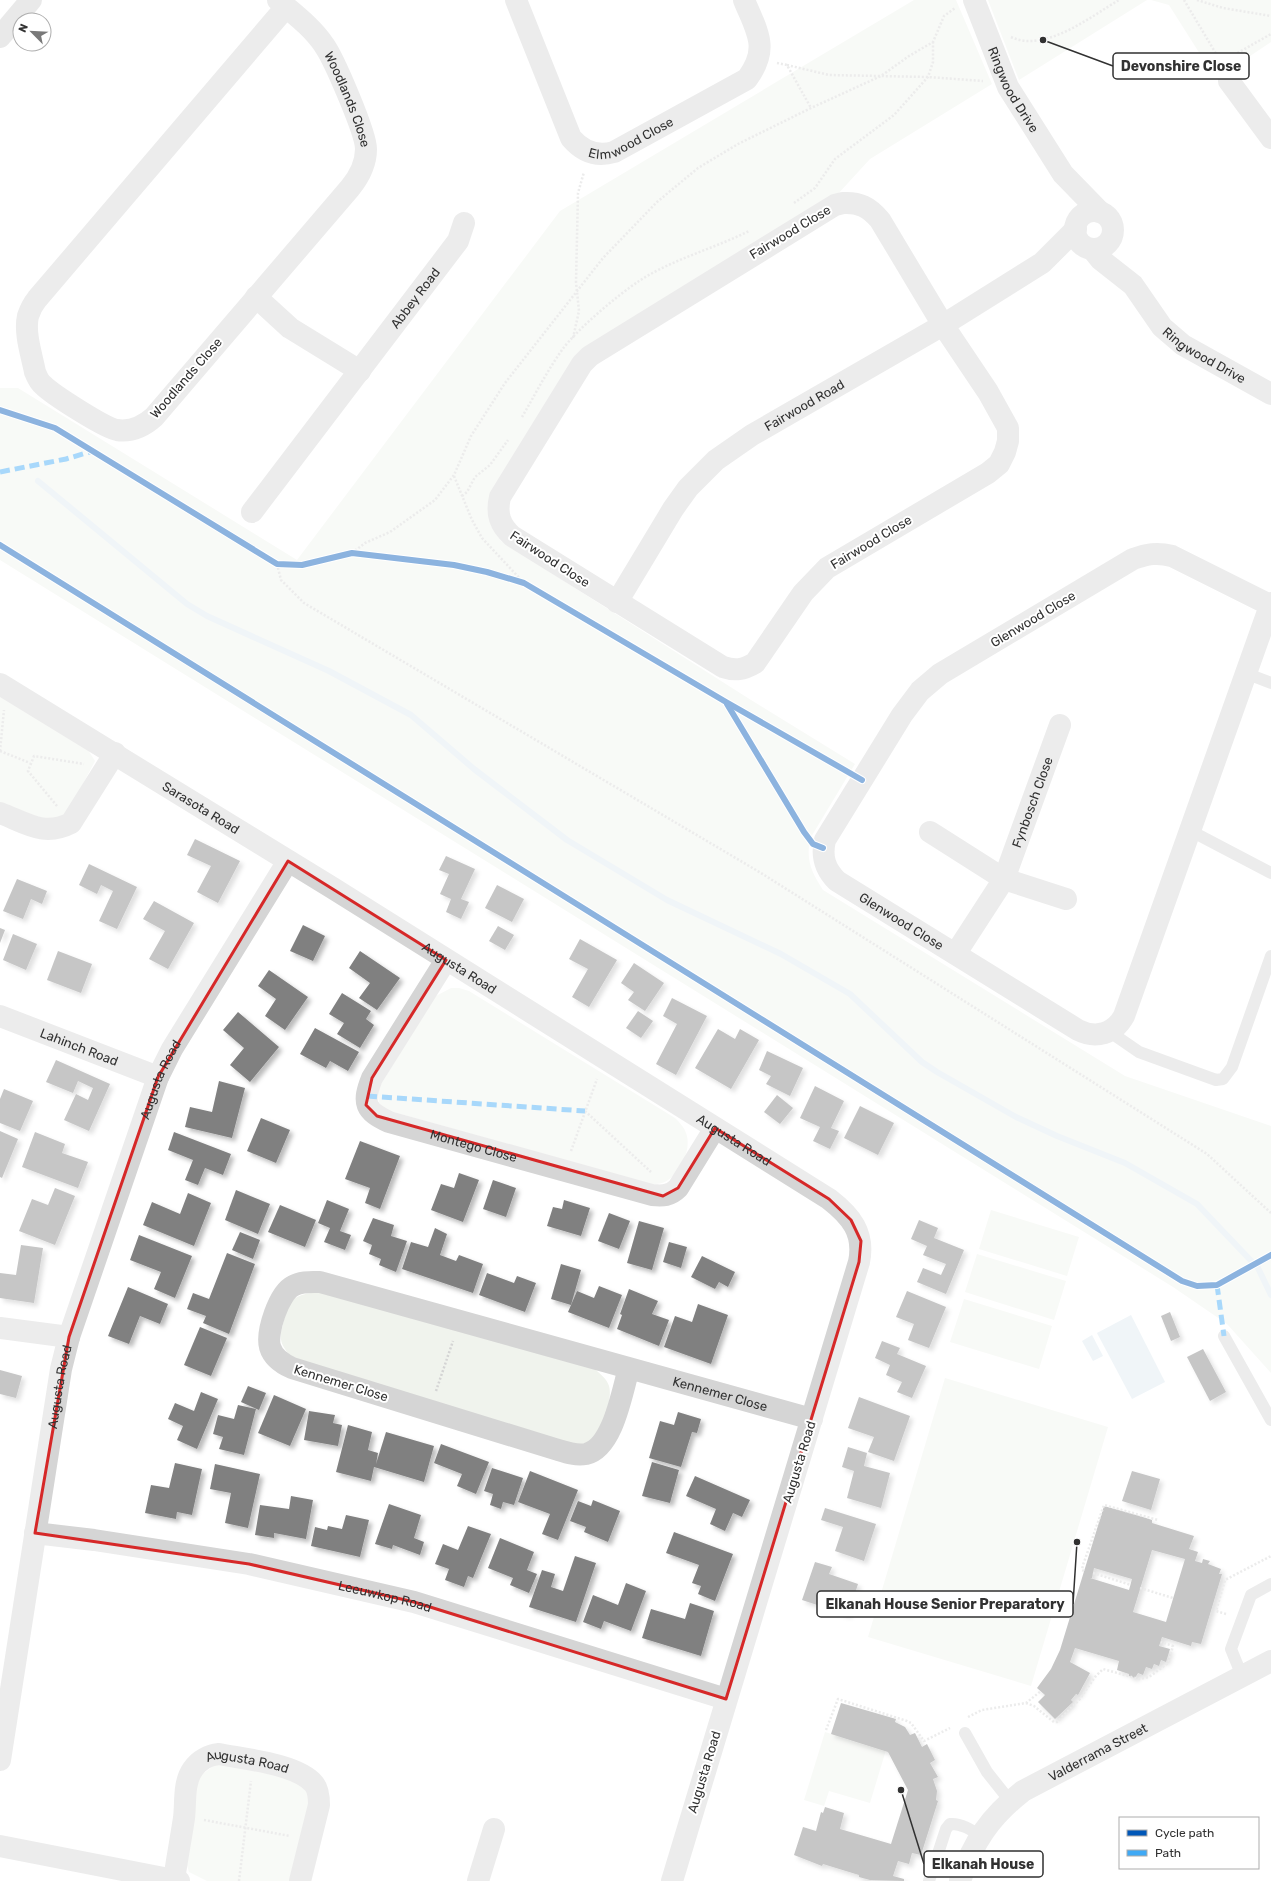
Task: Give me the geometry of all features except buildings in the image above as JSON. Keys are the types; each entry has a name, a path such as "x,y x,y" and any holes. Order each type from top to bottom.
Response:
{"street":[{"path":"0,36 31,0"},
{"name":"Elmwood Close","path":"516,0 567,131 576,144 590,152 606,154 614,152 741,84 754,70 759,59"},
{"path":"744,0 758,35 760,45 759,59"},
{"name":"Ringwood Drive","path":"966,2 1008,87 1063,174 1100,212"},
{"name":"Woodlands Close","path":"282,3 315,33 332,59 364,137 365,158 357,180 154,417 139,427 129,430 117,430 106,426 42,385 35,372 27,328 28,316 37,299 282,3"},
{"path":"1229,81 1271,138"},
{"name":"Ringwood Drive","path":"1063,174 1076,227"},
{"name":"Fairwood Close","path":"843,203 860,204 868,208 877,217 943,325 988,392 1008,428 1008,441 1005,452 999,464 988,473 827,568 799,598 755,663 747,667 731,670 723,667 512,536 501,523 498,514 498,506 504,490 582,364 590,356 828,209 843,203"},
{"path":"1100,212 1111,221 1113,235 1110,242 1104,247 1090,249 1081,244 1078,239 1076,227 1080,218 1086,214 1100,212"},
{"name":"Abbey Road","path":"252,512 458,242 464,223"},
{"name":"Fairwood Road","path":"617,602 673,509 688,488 716,460 752,435 943,325 1042,263 1076,227"},
{"name":"Ringwood Drive","path":"1113,235 1129,271 1133,286"},
{"name":"Ringwood Drive","path":"1090,249 1133,286 1162,327 1183,345 1271,394"},
{"name":"Fairwood Road","path":"1042,263 1090,249"},
{"path":"256,297 290,328 360,371"},
{"name":"Glenwood Close","path":"1147,553 1160,553 1172,556 1270,604 1244,673 1124,1016 1116,1028 1110,1032 1093,1035 1082,1032 837,881 830,875 823,857 825,840 902,715 920,691 940,674 1133,559 1147,553"},
{"name":"Sarasota Road","path":"3,686 110,761 288,861"},
{"name":"Fynbosch Close","path":"956,953 1004,879 1060,725"},
{"path":"0,813 46,830 61,828 71,823 110,761"},
{"path":"930,832 1004,879 1066,899"},
{"name":"Augusta Road","path":"0,1760 4,1716 61,1369 69,1337 158,1077 172,1049 288,861 830,1199 842,1208 851,1220 861,1241 859,1262 672,1881"},
{"name":"Montego Close","path":"446,960 372,1078 368,1087 366,1105 370,1111 390,1122 652,1195 663,1196 672,1194"},
{"name":"Lahinch Road","path":"0,1016 158,1077"},
{"path":"672,1194 683,1182 715,1128"},
{"name":"Kennemer Close","path":"629,1368 612,1426 606,1438 595,1450 586,1454 569,1453 292,1368 282,1363 271,1348 269,1339 271,1326 285,1292 293,1285 320,1282 459,1322 629,1368 812,1419"},
{"path":"0,1328 69,1337"},
{"name":"Leeuwkop Road","path":"35,1533 249,1564 406,1600 726,1699"},
{"name":"Valderrama Street","path":"960,1881 966,1862 980,1836 1010,1801 1045,1779 1271,1661"},
{"name":"Augusta Road","path":"0,1846 176,1880 184,1816 185,1792 189,1778 193,1769 201,1761 208,1756 219,1754 290,1768 302,1774 314,1784 318,1792 319,1805 312,1840 300,1881"},
{"path":"478,1881 494,1829"}],"lane":[{"path":"1244,673 1271,683"},
{"path":"1189,830 1271,873"},
{"path":"1110,1032 1139,1052 1216,1080 1223,1079 1232,1067 1271,956"},
{"path":"1224,1336 1271,1420"},
{"path":"1242,1676 1231,1649 1251,1595 1271,1584"},
{"path":"963,1727 987,1772 1010,1801"},
{"path":"929,1881 946,1829 950,1824 956,1823 976,1832 980,1836"}],"path":[{"path":"1010,36 1017,40 1034,42 1052,37 1119,0"},
{"path":"1184,0 1221,62 1271,34"},
{"path":"1197,0 1223,8 1271,16"},
{"path":"835,159 894,115 928,77 933,62 933,42 944,16 966,2"},
{"path":"352,553 365,543 390,532 435,500 454,475 471,436 505,383 603,258 658,202 698,168 738,144 881,76 908,56 933,42"},
{"path":"759,59 829,75 928,77 982,81 1008,87"},
{"path":"787,65 811,108"},
{"path":"573,338 579,311 577,291 578,193 590,152"},
{"path":"277,564 281,580 304,603 761,873 1207,1154 1271,1213"},
{"path":"3,686 0,751 30,763"},
{"path":"71,823 28,771 34,756 110,761"},
{"path":"564,1170 605,1059"},
{"path":"585,1111 672,1194"},
{"path":"430,1411 459,1322"},
{"path":"1084,1571 1082,1570 1083,1565 1104,1505 1158,1520"},
{"path":"1093,1573 1131,1585"},
{"path":"1140,1588 1173,1598"},
{"path":"963,1727 982,1710 1026,1703 1034,1706 1054,1722 1057,1722 1080,1700 1095,1677 1103,1670 1139,1679 1149,1677 1162,1668 1168,1663 1173,1646 1160,1642"},
{"path":"1026,1703 1041,1691"},
{"path":"826,1730 838,1699 908,1721 924,1741 954,1725"},
{"path":"239,1881 253,1760"},
{"path":"184,1816 312,1840"}],"highlighted area":[{"path":"288,861 446,960 372,1078 366,1105 377,1116 663,1196 678,1188 715,1128 829,1199 851,1220 861,1241 859,1262 726,1699 414,1602 249,1564 35,1533 69,1337 158,1077"}],"shaded area":[{"path":"914,0 956,0 992,84 870,159 837,195 581,351 491,526 501,541 751,700 855,764 811,837 809,845 810,865 823,890 1125,1076 1271,1126 1271,1373 1227,1324 1173,1287 0,560 0,388 18,388 297,560 560,211"},
{"path":"988,0 1147,0 1019,80"},
{"path":"1151,0 1271,0 1271,42 1238,64 1212,73 1169,5"},
{"path":"0,691 83,742 95,761 65,818 56,822 0,805"},
{"path":"451,988 459,988 469,991 675,1118 686,1133 688,1146 681,1166 673,1176 664,1182 650,1184 383,1109 378,1098 380,1086 434,997"},
{"path":"991,1210 1079,1237 1067,1276 979,1249"},
{"path":"977,1254 1066,1281 1054,1320 965,1292"},
{"path":"319,1292 595,1369 607,1381 610,1391 608,1407 603,1423 592,1440 587,1443 571,1445 291,1357 284,1348 281,1340 281,1332 286,1313 295,1298 305,1294"},
{"path":"964,1299 1052,1326 1039,1369 950,1342"},
{"path":"1131,1315 1165,1382 1132,1399 1097,1333"},
{"path":"1092,1335 1103,1356 1093,1361 1082,1341"},
{"path":"945,1378 1108,1427 1031,1686 868,1637"},
{"path":"825,1732 886,1750 870,1803 829,1791 824,1806 804,1800"},
{"path":"223,1759 285,1775 311,1793 292,1881 207,1881 189,1872 183,1853 194,1793 200,1776"}],"waterway":[{"path":"38,481 187,604 207,616 329,671 411,715 474,769 567,840 667,900 781,954 850,994 922,1062 937,1072 1016,1117 1057,1136 1125,1163 1197,1204 1258,1268 1271,1295"}],"marked path":[{"path":"0,472 66,459 93,451"},
{"path":"367,1096 585,1111"},
{"path":"1217,1285 1224,1336"}],"cycle path":[{"path":"0,410 55,428 277,564 302,565 352,553 454,565 487,572 524,583 862,780"},
{"path":"0,545 1182,1281 1197,1286 1217,1285 1271,1255"},
{"path":"727,704 804,832 813,844 823,848"}],"place":[{"name":"Devonshire Close","path":"1043,40"},
{"name":"Elkanah House Senior Preparatory","path":"1077,1542"},
{"name":"Elkanah House","path":"901,1790"}]}
